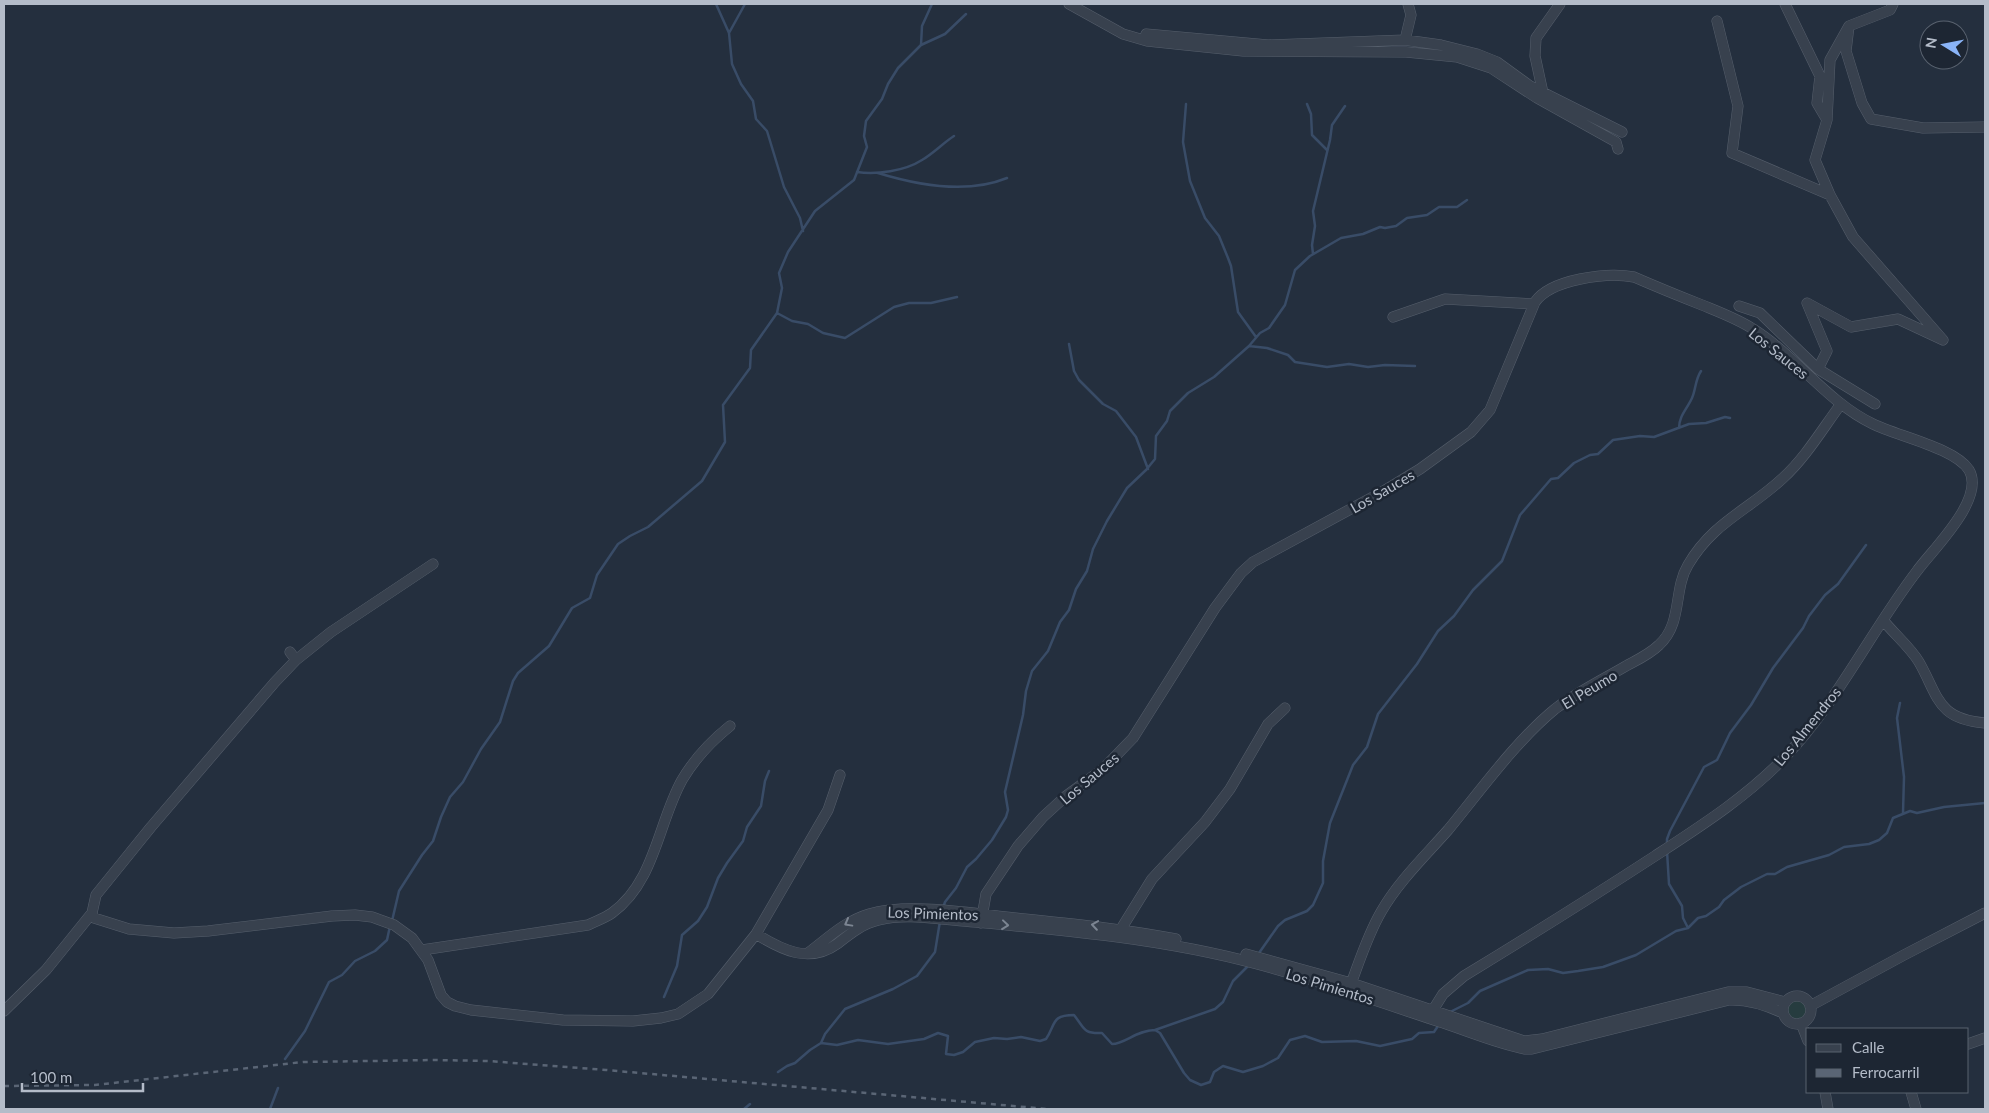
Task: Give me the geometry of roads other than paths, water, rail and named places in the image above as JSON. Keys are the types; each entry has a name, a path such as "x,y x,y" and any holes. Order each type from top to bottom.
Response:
{"street":[{"path":"1069,4 1123,34 1147,41 1244,51 1406,52 1457,57 1491,68 1537,98 1616,142 1618,149"},
{"path":"1405,40 1411,15 1408,4"},
{"path":"1544,93 1535,56 1536,38 1560,4"},
{"path":"1785,4 1820,76 1817,103 1828,120"},
{"path":"1818,369 1827,351 1806,303 1851,327 1898,320 1943,340 1853,237 1830,195 1815,160 1828,120 1830,60 1849,26 1890,10 1893,4"},
{"path":"1717,21 1738,106 1732,153 1830,195"},
{"path":"1849,26 1846,51 1862,103 1871,119 1923,128 1985,127"},
{"path":"1146,34 1268,45 1405,40 1441,45 1477,54 1497,62 1530,86 1622,132"},
{"name":"Los Sauces","path":"982,918 986,894 1018,846 1043,817 1066,796 1103,769 1133,738 1215,608 1241,573 1253,562 1374,497 1420,469 1471,432 1482,421 1498,393 1534,304 1540,294 1561,284 1616,275 1634,277 1726,315 1753,329 1841,404"},
{"path":"1393,317 1445,299 1534,304"},
{"path":"1738,306 1760,313 1818,369 1875,404"},
{"name":"Los Almendros","path":"1430,1014 1443,994 1464,976 1727,808 1766,775 1787,755 1812,724 1861,657 1900,592 1951,531 1969,497 1972,487 1970,471 1952,456 1869,423 1841,404"},
{"name":"El Peumo","path":"1349,988 1368,938 1382,910 1396,891 1500,768 1555,709 1660,645 1674,621 1682,577 1687,566 1703,544 1717,528 1742,508 1764,495 1785,477 1841,404"},
{"path":"4,1010 46,970 92,913 96,895 151,827 275,682 293,656 433,564"},
{"path":"1883,620 1918,661 1931,687 1947,712 1970,722 1985,723"},
{"path":"1122,929 1152,879 1205,822 1230,789 1268,724 1285,708"},
{"path":"422,950 588,926 612,913 638,887 649,864 681,781 694,761 710,742 730,726"},
{"path":"92,913 94,918 129,929 174,933 355,915 372,917 394,925 412,938 428,960 441,995 454,1006 471,1010 563,1020 633,1021 661,1018 678,1014 708,994 756,934 828,810 840,775"},
{"name":"Los Pimientos","path":"756,934 783,950 808,953 848,922 877,912 908,909 1169,944 1349,988"},
{"path":"1806,1028 1805,1020 1810,1006 1904,954 1985,913"},
{"name":"Los Pimientos","path":"982,918 1122,929 1254,956 1430,1014 1532,1041 1728,992 1747,992 1785,1002"},
{"path":"1805,1020 1790,1022 1783,1013 1785,1002 1788,998 1797,996 1805,998 1810,1006"},
{"name":"Los Pimientos","path":"1430,1014 1515,1047 1532,1048 1724,1001 1753,1002 1783,1013"},
{"path":"1805,1020 1812,1028"},
{"path":"1969,1044 1985,1038"},
{"path":"1825,1093 1828,1109"},
{"path":"1911,1093 1916,1109"}],"waterway":[{"path":"716,4 729,33 732,64 741,84 753,101 756,119 767,131 784,187 800,218 803,231"},
{"path":"729,33 745,4"},
{"path":"921,45 922,26 932,4"},
{"path":"392,921 399,891 433,841 450,797 463,782 481,749 500,722 513,681 518,673 549,646 572,608 590,598 597,575 618,544 648,527 702,481 725,442 723,405 750,368 751,350 777,313 782,288 779,273 788,252 815,211 854,180 867,147 864,136 866,121 882,99 888,84 898,68 921,45 945,34 966,14"},
{"path":"1186,104 1183,142 1190,181 1205,218 1219,236 1231,266 1238,312 1256,337"},
{"path":"1307,104 1311,114 1312,135 1327,150"},
{"path":"1313,254 1312,245 1315,226 1313,211 1332,125 1345,106"},
{"path":"857,172 881,172 907,167 926,157 954,136"},
{"path":"878,173 926,184 959,187 976,186 1007,178"},
{"path":"943,908 967,867 992,840 1006,817 1008,810 1005,792 1023,715 1026,691 1032,671 1048,651 1060,622 1069,610 1076,589 1087,571 1093,549 1107,521 1127,488 1155,459 1156,436 1167,421 1170,411 1188,393 1214,377 1249,346 1260,333 1269,328 1285,305 1295,270 1310,256 1341,238 1363,234 1380,227 1396,226 1407,218 1427,215 1439,207 1457,207 1467,200"},
{"path":"777,313 792,321 808,324 823,333 845,338 894,307 909,303 931,303 957,297"},
{"path":"1069,344 1074,371 1079,380 1103,404 1116,411 1136,437 1148,469"},
{"path":"1249,346 1267,348 1288,355 1295,362 1327,367 1349,364 1368,367 1385,365 1415,366"},
{"path":"1679,428 1680,420 1692,398 1701,371"},
{"path":"1259,953 1278,926 1285,920 1307,911 1313,905 1323,883 1323,861 1330,823 1353,765 1367,747 1378,714 1417,664 1438,631 1454,616 1473,590 1502,561 1520,515 1551,479 1558,478 1574,463 1590,455 1598,454 1613,440 1640,436 1654,437 1689,424 1706,423 1725,417 1730,418"},
{"path":"1667,845 1670,831 1704,767 1717,760 1730,733 1751,705 1773,668 1803,628 1809,616 1825,595 1838,584 1866,545"},
{"path":"1900,703 1897,718 1904,777 1903,813"},
{"path":"664,997 677,966 682,935 698,921 707,907 718,878 743,841 747,827 761,806 765,781 769,771"},
{"path":"1450,1012 1468,1003 1480,991 1528,970 1548,969 1563,973 1578,971 1603,967 1636,955 1676,931 1688,928 1698,918 1706,916 1719,907 1724,900 1741,887 1767,874 1775,874 1787,867 1829,855 1844,847 1869,844 1879,840 1887,833 1893,818 1910,811 1917,813 1944,807 1985,803"},
{"path":"1667,851 1669,884 1682,906 1683,918 1688,928"},
{"path":"821,1043 825,1034 845,1009 893,989 917,976 935,952 940,921"},
{"path":"285,1059 305,1031 329,982 342,975 355,961 375,951 387,940 390,926"},
{"path":"1155,1030 1215,1009 1223,1002 1233,981 1249,965"},
{"path":"778,1072 795,1063 821,1043 837,1045 858,1040 888,1044 924,1039 938,1033 948,1036 946,1054 954,1055 963,1052 975,1042 994,1038 1021,1037 1040,1041 1046,1039 1055,1021 1067,1015 1074,1015 1085,1030 1091,1033 1102,1033 1112,1044 1122,1042 1143,1032 1155,1030 1160,1033 1184,1073 1190,1080 1201,1085 1210,1082 1214,1072 1223,1066 1243,1072 1263,1066 1278,1058 1290,1040 1305,1036 1322,1042 1356,1041 1380,1046 1412,1039 1419,1033 1434,1032 1438,1026"},
{"path":"270,1109 278,1088"},
{"path":"744,1109 750,1104"}],"railway":[{"path":"4,1086 95,1085 303,1062 488,1061 1047,1109"}]}
